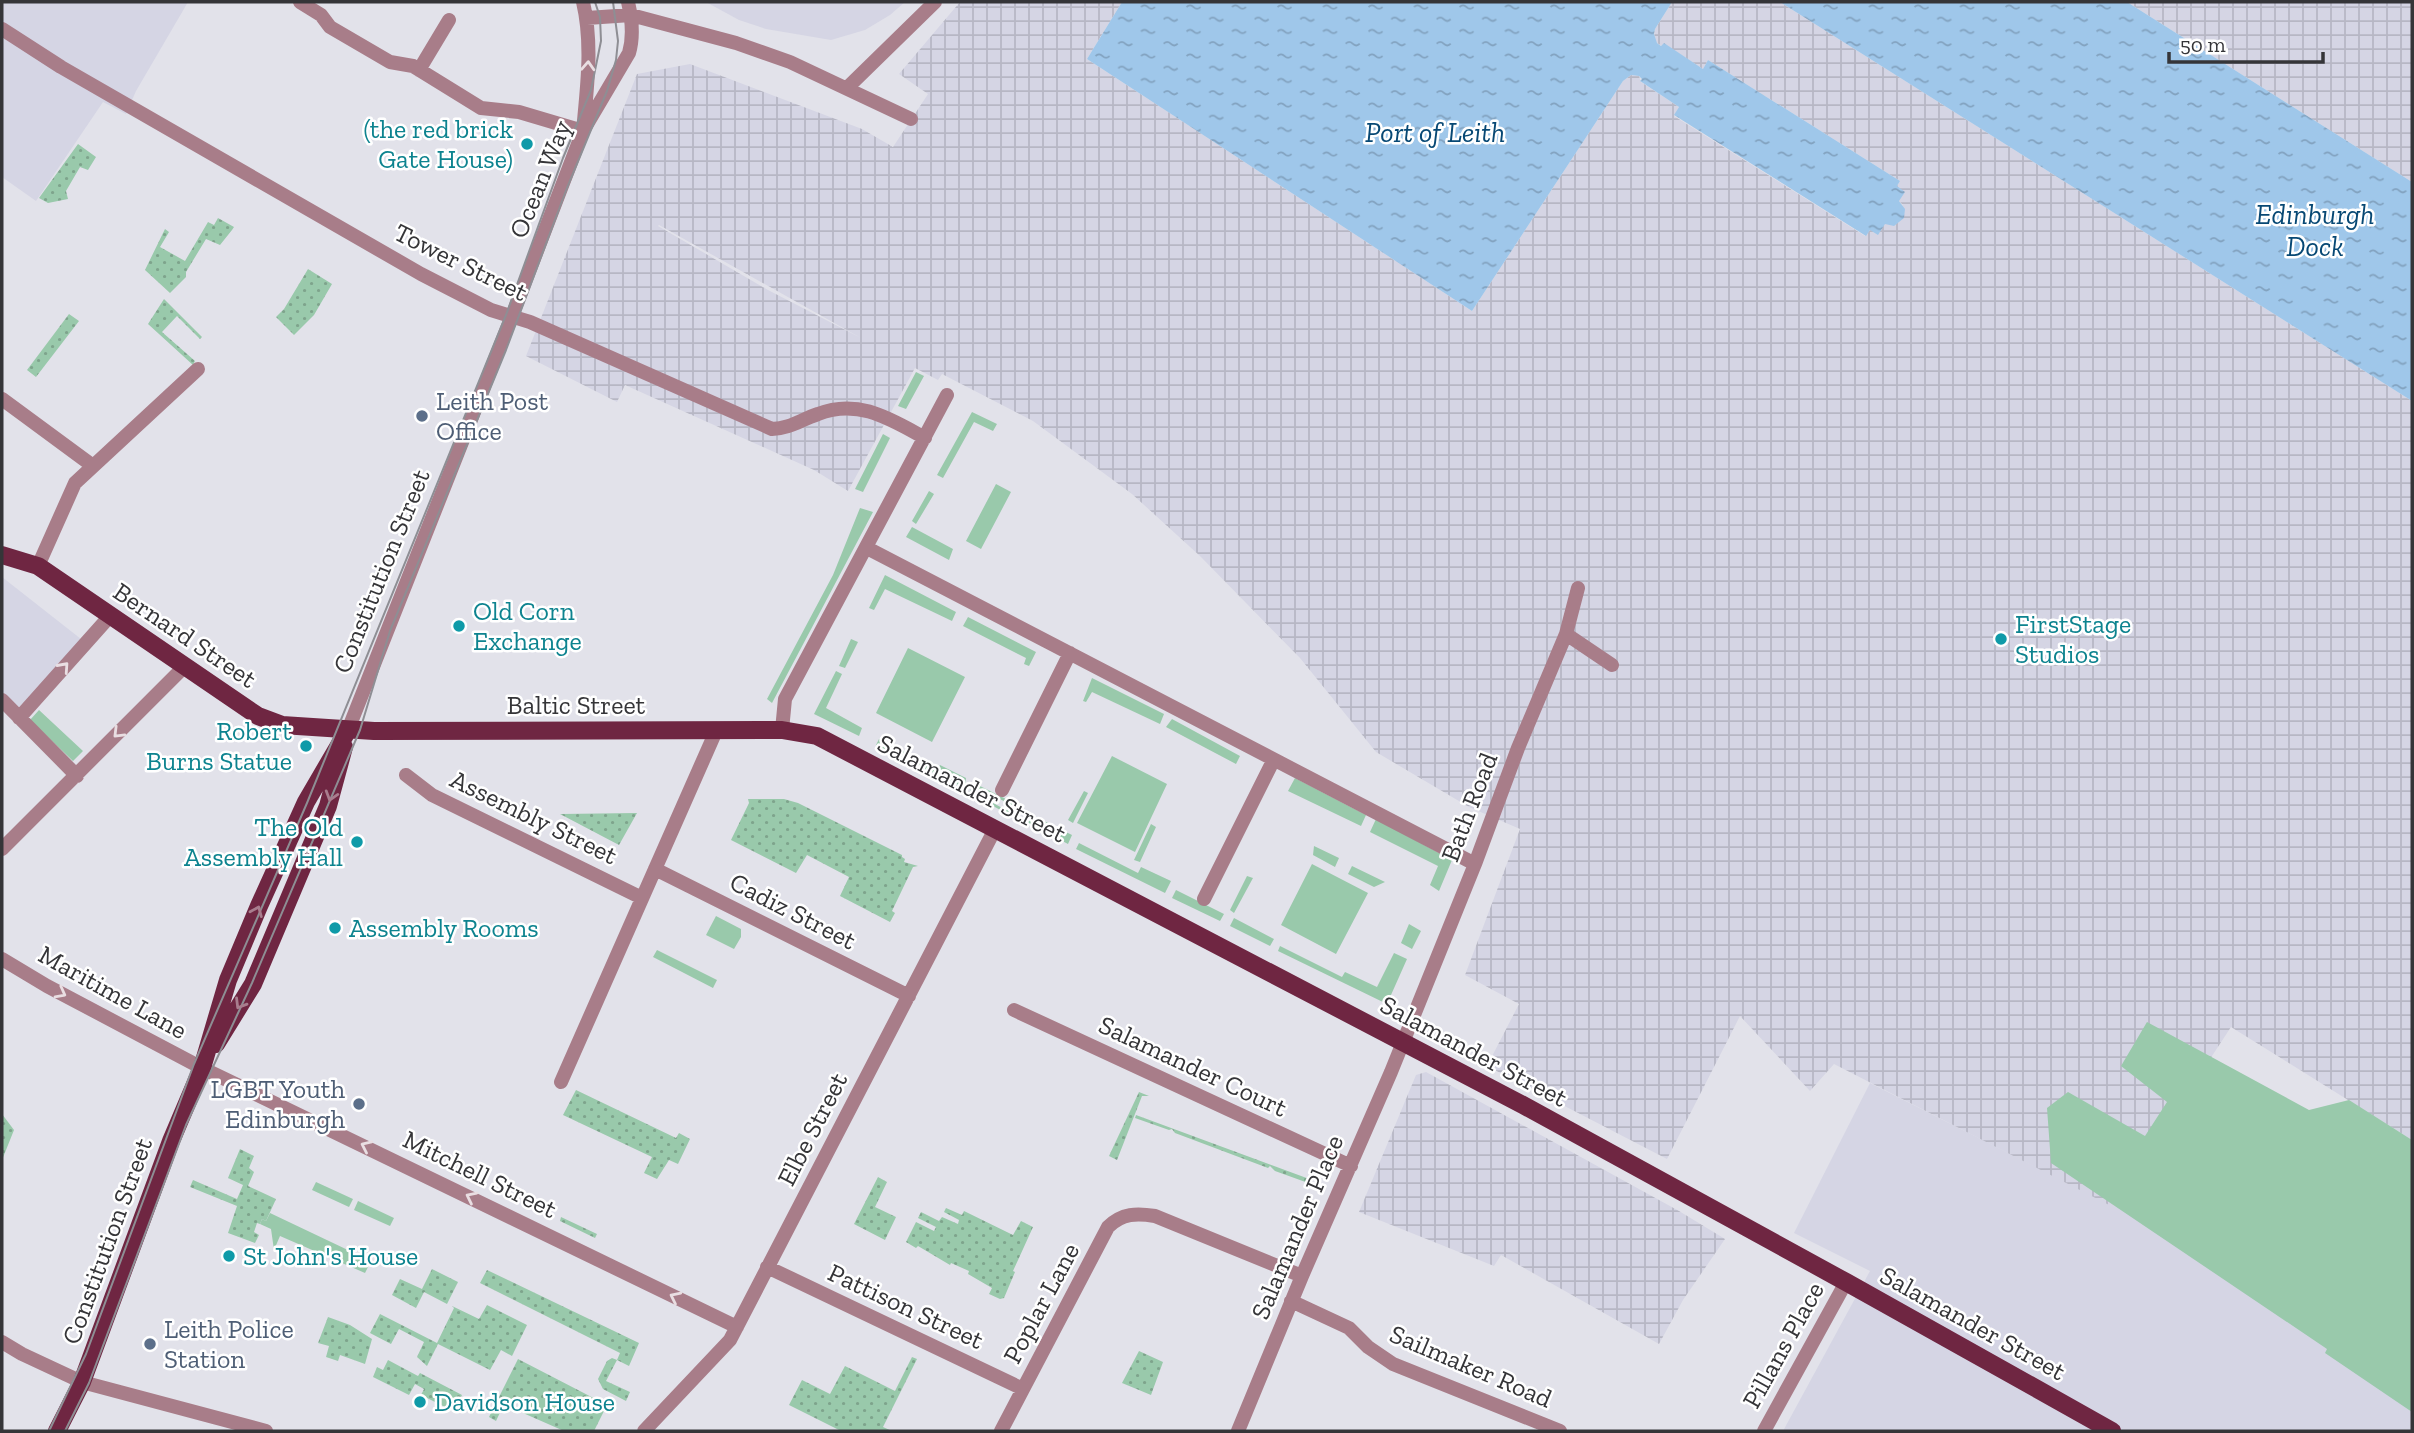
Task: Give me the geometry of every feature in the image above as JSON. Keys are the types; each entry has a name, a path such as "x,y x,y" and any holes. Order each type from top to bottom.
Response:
{"main road":[{"name":"Bernard Street","path":"2,555 38,566 184,667 268,721 314,729 348,730"},
{"name":"Baltic Street","path":"348,730 782,730 804,733"},
{"name":"Constitution Street","path":"202,1068 257,973 328,806 348,730"},
{"name":"Constitution Street","path":"57,1431 82,1382 171,1141 202,1068 229,980 259,906 306,802 348,730"},
{"name":"Salamander Street","path":"804,733 817,736 1535,1112 2112,1431"}],"street":[{"path":"300,2 321,15 330,27 390,62 419,69 481,108 519,112 583,131 589,61 587,18 583,2"},
{"path":"848,87 935,2"},
{"path":"587,18 629,8 790,62 911,118"},
{"name":"Ocean Way","path":"512,316 583,131 623,65 633,41 629,8"},
{"path":"419,69 449,20"},
{"name":"Tower Street","path":"2,29 70,73 409,268 480,304 530,322 772,429 788,428 835,407 855,407 888,418 925,438"},
{"name":"Constitution Street","path":"348,730 512,316"},
{"path":"38,566 75,483 198,369"},
{"path":"782,730 785,699 947,395"},
{"path":"2,399 93,466"},
{"path":"867,548 1475,864"},
{"name":"Bath Road","path":"1402,1043 1475,864 1518,748 1566,634 1578,588"},
{"path":"19,718 110,616"},
{"path":"1566,634 1612,665"},
{"path":"1003,790 1070,653"},
{"path":"2,849 184,667"},
{"path":"2,701 77,776"},
{"path":"561,1082 716,731"},
{"path":"1204,899 1273,761"},
{"name":"Assembly Street","path":"406,775 432,795 642,898"},
{"name":"Elbe Street","path":"644,1431 724,1348 737,1326 995,829"},
{"name":"Cadiz Street","path":"655,869 909,996"},
{"name":"Maritime Lane","path":"2,959 47,986 202,1068"},
{"name":"Salamander Court","path":"1014,1010 1351,1167"},
{"name":"Salamander Place","path":"1238,1431 1402,1043"},
{"name":"Mitchell Street","path":"202,1068 737,1326"},
{"name":"Poplar Lane","path":"1001,1431 1108,1227 1121,1217 1138,1214 1156,1216 1302,1276"},
{"name":"Pattison Street","path":"768,1267 1023,1389"},
{"name":"Pillans Place","path":"1764,1431 1846,1282"},
{"name":"Sailmaker Road","path":"1292,1301 1349,1328 1368,1347 1393,1364 1560,1431"},
{"path":"2,1342 82,1382 266,1431"}],"shaded area":[{"path":"2,2 188,2 136,91 126,114 103,102 36,201 2,177"},
{"path":"706,2 905,2 865,30 831,40 766,29 739,20"},
{"path":"960,2 1122,2 1087,59 1472,311 1623,81 1631,75 1639,76 1641,82 1679,107 1674,116 1865,236 1870,230 1885,224 1903,205 1899,201 1897,186 1900,181 1708,60 1703,69 1654,39 1655,29 1672,2 1780,2 2412,401 2412,1140 2231,1027 2113,1207 1834,1064 1810,1091 1740,1016 1667,1159 1487,1066 1519,1004 1465,975 1520,829 1469,807 1376,752 1300,658 1200,556 1132,494 1033,421 942,374 938,380 915,368 848,491 814,470 625,385 617,402 526,356 637,74 690,64 862,129 893,147 928,94 899,74","holes":["659,225 861,338 768,290"]},
{"path":"2127,2 2412,2 2412,182"},
{"path":"2,577 81,639 10,718 2,710"},
{"path":"1426,1072 1725,1239 1683,1300 1659,1344 1501,1255 1494,1266 1359,1212 1416,1075"},
{"path":"1870,1083 2113,1206 2412,1182 2412,1431 1783,1431 1870,1271 1794,1233"}],"green space":[{"path":"78,144 96,157 88,170 80,167 66,191 68,199 48,203 39,198"},
{"path":"218,218 234,227 220,245 206,239 186,272 186,277 170,293 145,270 165,229 169,232 160,247 185,261 208,222 214,225"},
{"path":"308,269 332,284 314,315 294,335 276,317 284,309"},
{"path":"164,299 202,337 200,339 177,316 162,332 195,361 193,365 148,324"},
{"path":"69,314 79,321 36,377 27,370"},
{"path":"916,372 924,376 906,409 898,406"},
{"path":"972,412 997,424 993,431 974,422 943,478 937,475"},
{"path":"883,434 890,438 863,492 855,489"},
{"path":"996,484 1011,492 981,549 966,541"},
{"path":"929,491 934,494 916,524 912,521"},
{"path":"860,508 873,512 772,703 767,699 833,575"},
{"path":"912,527 953,549 949,560 906,537"},
{"path":"885,575 956,612 952,621 885,589 874,610 869,608"},
{"path":"968,617 1036,652 1029,666 1024,664 1026,658 963,626"},
{"path":"851,639 858,642 845,668 839,666"},
{"path":"908,648 965,677 932,742 876,713"},
{"path":"836,671 842,674 826,708 862,728 859,736 814,714"},
{"path":"1092,678 1164,714 1160,724 1092,692 1086,702 1083,701"},
{"path":"39,710 83,751 73,761 30,720"},
{"path":"1172,719 1240,756 1236,764 1166,727"},
{"path":"879,739 938,768 940,765 966,778 965,788 876,745"},
{"path":"1112,756 1167,784 1135,852 1077,823"},
{"path":"1295,778 1366,815 1361,826 1288,791"},
{"path":"974,783 1022,807 1017,819 969,793","holes":["985,791 1011,805 1006,810 982,797"]},
{"path":"1084,791 1088,793 1073,823 1068,820"},
{"path":"748,799 784,799 798,803 902,855 904,862 918,866 913,867 892,911 895,913 890,922 840,896 849,877 807,855 796,873 731,840 749,803"},
{"path":"637,813 619,845 560,814"},
{"path":"1032,815 1072,835 1068,844 1028,823"},
{"path":"1376,819 1452,860 1439,891 1430,885 1438,866 1370,832"},
{"path":"1151,824 1156,827 1140,862 1134,860"},
{"path":"1079,843 1138,873 1141,867 1171,881 1165,893 1076,849"},
{"path":"1314,846 1339,858 1335,867 1313,855"},
{"path":"1312,864 1368,893 1336,954 1281,925"},
{"path":"1352,866 1385,882 1374,887 1348,874"},
{"path":"1247,876 1253,878 1234,913 1230,910"},
{"path":"1176,890 1224,914 1220,921 1172,898"},
{"path":"716,916 741,929 741,937 734,949 706,935"},
{"path":"1234,918 1274,939 1270,946 1230,926"},
{"path":"1409,924 1421,931 1412,949 1401,943"},
{"path":"1280,946 1342,977 1345,972 1377,987 1394,953 1407,959 1387,1004 1278,951"},
{"path":"657,950 717,980 713,988 653,957"},
{"path":"2147,1022 2309,1110 2349,1100 2412,1140 2412,1412 2325,1353 2327,1349 2051,1163 2047,1108 2068,1092 2145,1136 2167,1102 2121,1066"},
{"path":"576,1090 676,1138 679,1133 690,1139 678,1164 669,1160 657,1179 644,1173 652,1157 563,1115"},
{"path":"1139,1092 1149,1096 1142,1096 1117,1160 1109,1156"},
{"path":"2,1114 14,1130 2,1160"},
{"path":"1136,1115 1312,1180 1311,1184 1275,1171 1270,1166 1268,1168 1175,1133 1172,1129 1135,1118"},
{"path":"240,1149 254,1156 249,1168 254,1172 248,1186 276,1199 266,1221 262,1219 260,1224 257,1223 254,1232 259,1235 255,1243 228,1233 237,1206 190,1187 193,1180 237,1199 243,1185 228,1178"},
{"path":"878,1177 887,1182 875,1207 896,1217 885,1240 854,1224"},
{"path":"316,1182 353,1199 349,1207 312,1190"},
{"path":"358,1201 394,1218 390,1226 354,1210"},
{"path":"946,1208 962,1215 964,1211 1013,1235 1021,1221 1033,1227 1004,1298 989,1294 992,1288 968,1274 969,1271 951,1263 950,1265 906,1242 916,1222 934,1231 936,1227 918,1218 921,1212 939,1221 942,1217 958,1224 959,1220 944,1212"},
{"path":"270,1213 371,1261 365,1273 280,1236 274,1250 271,1229 260,1224 262,1219 266,1221"},
{"path":"561,1217 597,1234 595,1238 560,1221"},
{"path":"432,1269 458,1282 447,1304 424,1292 416,1308 392,1295 400,1279 422,1289"},
{"path":"487,1270 639,1343 629,1366 617,1360 620,1353 480,1283"},
{"path":"487,1305 527,1325 512,1356 501,1350 490,1370 438,1344 427,1366 417,1357 424,1342 399,1329 391,1344 370,1333 380,1314 437,1343 454,1308 452,1306 479,1319"},
{"path":"328,1317 350,1325 372,1339 365,1364 340,1355 338,1361 326,1357 329,1346 318,1343"},
{"path":"1139,1351 1163,1362 1151,1395 1122,1383"},
{"path":"912,1357 917,1359 883,1427 892,1431 841,1431 789,1405 802,1380 830,1394 845,1366 895,1391"},
{"path":"612,1358 617,1360 606,1381 630,1392 626,1401 603,1389 598,1379 607,1361"},
{"path":"518,1359 607,1405 594,1431 564,1431 523,1413 525,1409 521,1401 515,1398 505,1402 496,1421 489,1417"},
{"path":"388,1360 462,1395 458,1403 453,1401 449,1409 421,1395 424,1389 415,1384 409,1395 373,1377 377,1367 383,1370"}],"water":[{"name":"Port of Leith","path":"1122,2 1672,2 1655,29 1657,43 1661,46 1664,43 1703,69 1708,60 1900,181 1897,186 1905,192 1899,201 1905,209 1904,218 1894,226 1885,224 1878,235 1870,230 1866,236 1674,115 1679,107 1640,81 1642,79 1639,76 1631,75 1623,81 1472,311 1087,59"},
{"name":"Edinburgh Dock","path":"1780,2 2127,2 2412,182 2412,401"}],"tram line":[{"path":"49,1431 86,1354 194,1064 307,803 506,315 563,158 591,90 601,41 600,17 595,2"},
{"path":"65,1431 89,1383 186,1125 252,983 360,730 390,631 506,350 607,91 616,60 618,41 613,2"}],"place":[{"name":"(the red brick Gate House)","path":"527,144"},
{"name":"Leith Post Office","path":"422,416"},
{"name":"Old Corn Exchange","path":"459,626"},
{"name":"FirstStage Studios","path":"2001,639"},
{"name":"Robert Burns Statue","path":"306,746"},
{"name":"The Old Assembly Hall","path":"357,842"},
{"name":"Assembly Rooms","path":"335,928"},
{"name":"LGBT Youth Edinburgh","path":"359,1104"},
{"name":"St John's House","path":"229,1256"},
{"name":"Leith Police Station","path":"150,1344"},
{"name":"Davidson House","path":"420,1402"}]}
